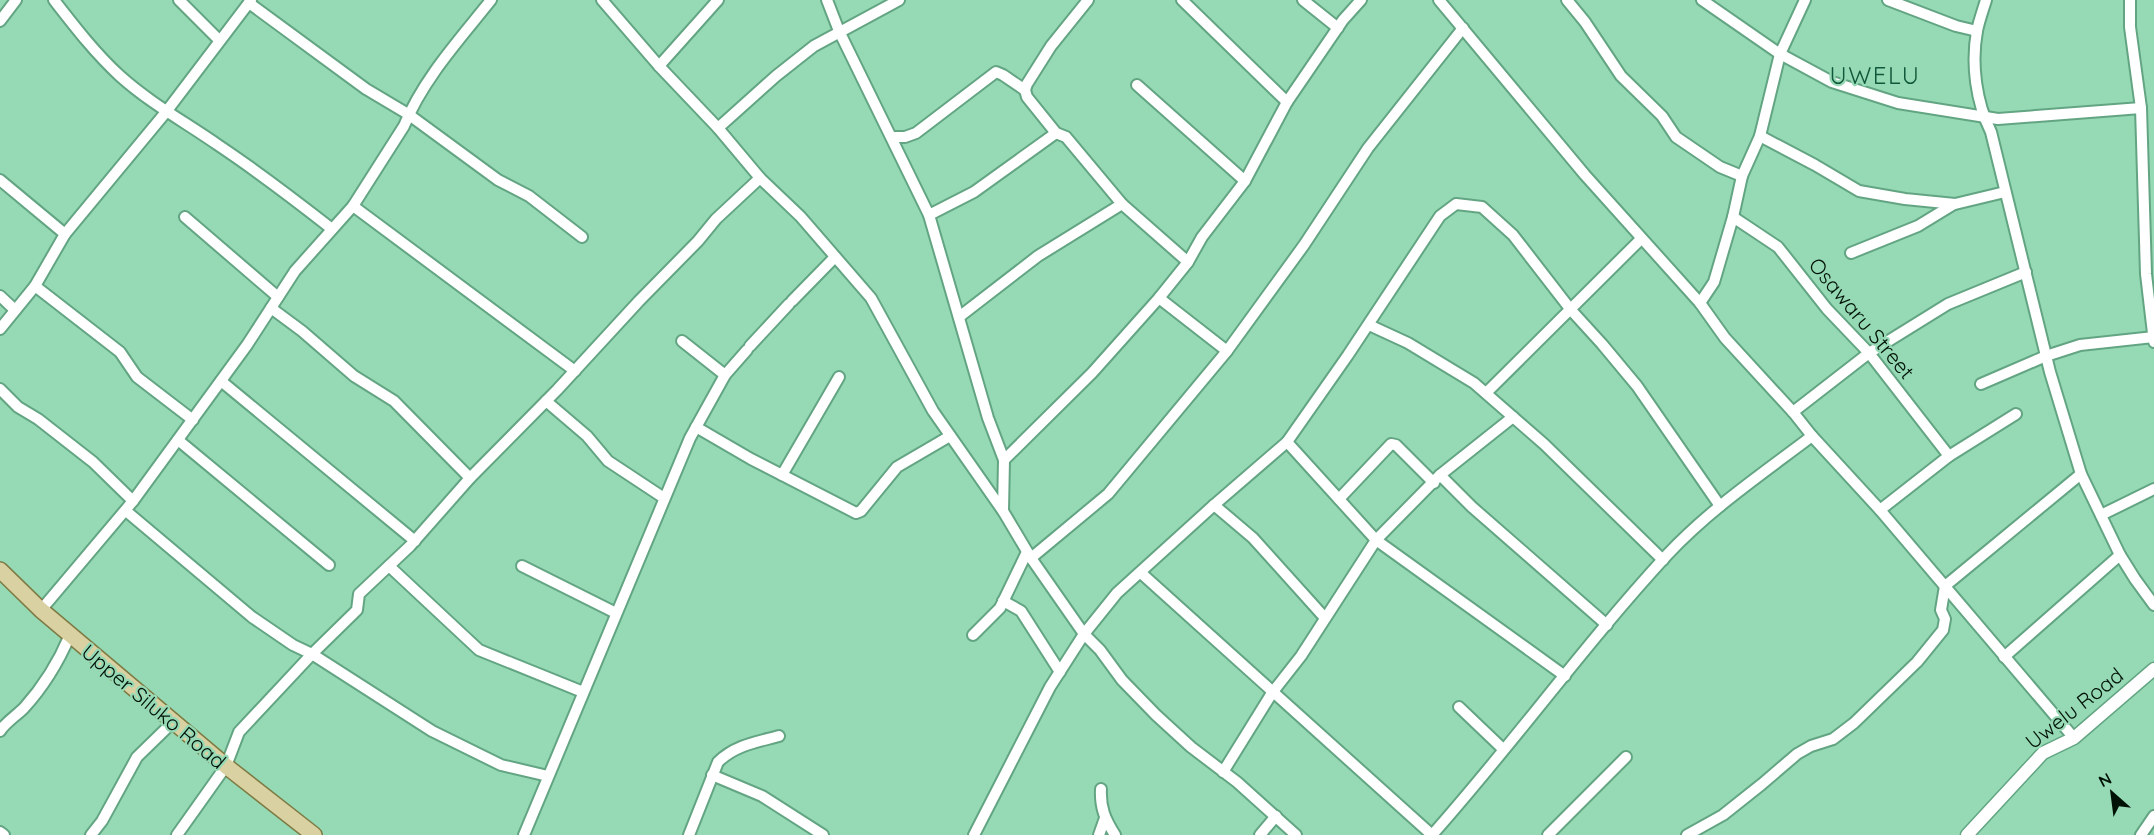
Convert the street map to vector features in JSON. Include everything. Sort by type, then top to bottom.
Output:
[{"type":"main road","name":"Upper Siluko Road","points":[[0,570],[41,610],[173,722],[314,835]]},
{"type":"street","points":[[0,21],[16,0]]},
{"type":"street","points":[[54,0],[98,54],[122,78],[166,112],[259,173],[332,229]]},
{"type":"street","points":[[179,0],[219,40]]},
{"type":"street","points":[[41,610],[126,511],[221,381],[295,271],[353,206],[404,126],[408,114],[453,47],[491,0]]},
{"type":"street","points":[[602,0],[760,178],[800,216],[871,298],[933,411],[1084,634],[1100,650],[1122,680],[1155,716],[1237,782],[1296,835]]},
{"type":"street","points":[[659,66],[717,0]]},
{"type":"street","points":[[826,0],[928,215],[988,418],[1004,460],[1002,511]]},
{"type":"street","points":[[718,128],[814,46],[898,0]]},
{"type":"street","points":[[1025,90],[1052,46],[1088,0]]},
{"type":"street","points":[[1182,0],[1287,102]]},
{"type":"street","points":[[1303,0],[1338,28]]},
{"type":"street","points":[[1004,460],[1092,373],[1188,262],[1202,237],[1245,181],[1287,102],[1338,28],[1361,0]]},
{"type":"street","points":[[1438,0],[1641,239],[1700,303],[1725,338],[1880,510],[2074,738]]},
{"type":"street","points":[[1567,0],[1585,22],[1621,76],[1662,116],[1676,137],[1720,167],[1742,176]]},
{"type":"street","points":[[1702,0],[1780,54],[1832,81],[1898,103],[1984,117],[2012,119],[2141,108]]},
{"type":"street","points":[[1700,303],[1714,282],[1742,176],[1760,136],[1780,54],[1805,0]]},
{"type":"street","points":[[1888,0],[1956,26],[1977,31]]},
{"type":"street","points":[[1986,0],[1977,31],[1975,56],[1977,89],[1984,117],[1991,132],[2046,356],[2081,474],[2120,555],[2134,579],[2154,605]]},
{"type":"street","points":[[2130,0],[2130,27],[2141,108],[2146,274],[2154,342]]},
{"type":"street","points":[[0,329],[35,285],[65,234],[166,112],[250,1],[366,89],[408,114],[498,180],[529,196],[582,237]]},
{"type":"street","points":[[973,635],[1000,608],[1029,555],[1108,494],[1227,351],[1305,244],[1368,148],[1464,28]]},
{"type":"street","points":[[892,137],[905,137],[916,133],[996,72],[1004,75],[1025,90],[1027,97],[1056,133],[1066,137],[1122,204],[1188,262]]},
{"type":"street","points":[[1137,85],[1245,181]]},
{"type":"street","points":[[928,215],[974,192],[1056,133]]},
{"type":"street","points":[[1760,136],[1859,191],[1954,204]]},
{"type":"street","points":[[177,835],[226,766],[239,732],[357,610],[359,594],[415,541],[471,478],[698,241],[716,219],[760,178]]},
{"type":"street","points":[[0,180],[65,234]]},
{"type":"street","points":[[1851,253],[1918,226],[1954,204],[2005,192]]},
{"type":"street","points":[[959,317],[1038,256],[1122,204]]},
{"type":"street","points":[[974,835],[1050,687],[1084,634],[1117,593],[1287,442],[1369,325],[1440,216],[1456,204],[1482,207],[1513,235],[1571,310],[1637,386],[1719,506]]},
{"type":"street","points":[[353,206],[574,371]]},
{"type":"street","points":[[185,217],[278,297]]},
{"type":"street","name":"Osawaru Street","points":[[1733,217],[1778,247],[1827,309],[1869,353],[1949,456]]},
{"type":"street","points":[[1486,393],[1641,239]]},
{"type":"street","points":[[524,835],[690,438],[725,375],[835,257]]},
{"type":"street","points":[[1793,412],[1869,353],[1947,304],[2026,272]]},
{"type":"street","points":[[35,285],[120,352],[137,376],[193,420]]},
{"type":"street","points":[[0,296],[15,310]]},
{"type":"street","points":[[1159,298],[1227,351]]},
{"type":"street","points":[[271,308],[354,375],[393,402],[471,478]]},
{"type":"street","points":[[1369,325],[1408,343],[1474,383],[1513,417],[1663,560]]},
{"type":"street","points":[[1981,384],[2046,356],[2080,345],[2154,337]]},
{"type":"street","points":[[682,341],[725,375]]},
{"type":"street","points":[[782,475],[839,377]]},
{"type":"street","points":[[221,381],[415,541]]},
{"type":"street","points":[[0,389],[18,408],[38,419],[93,462],[133,501]]},
{"type":"street","points":[[546,401],[587,436],[608,461],[664,498]]},
{"type":"street","points":[[1880,510],[1949,456],[2016,414]]},
{"type":"street","points":[[1223,772],[1272,693],[1301,656],[1376,540],[1437,479],[1513,417]]},
{"type":"street","points":[[696,427],[856,513],[861,512],[897,467],[950,436]]},
{"type":"street","points":[[1140,573],[1432,835],[1663,560],[1719,506],[1812,436]]},
{"type":"street","points":[[178,440],[329,565]]},
{"type":"street","points":[[1287,442],[1376,540],[1565,676]]},
{"type":"street","points":[[1339,499],[1390,444],[1396,446],[1472,507],[1607,625]]},
{"type":"street","points":[[1686,835],[1722,815],[1797,754],[1811,746],[1833,739],[1854,723],[1917,662],[1943,630],[1945,619],[1941,610],[1945,586],[2081,474]]},
{"type":"street","points":[[2101,515],[2154,489]]},
{"type":"street","points":[[1214,505],[1253,538],[1325,618]]},
{"type":"street","points":[[126,511],[252,617],[293,645],[312,654],[432,731],[501,765],[548,776]]},
{"type":"street","points":[[2004,657],[2120,555]]},
{"type":"street","points":[[389,566],[479,650],[583,692]]},
{"type":"street","points":[[522,566],[616,613]]},
{"type":"street","points":[[1003,601],[1021,611],[1060,672]]},
{"type":"street","points":[[0,731],[25,707],[60,660],[70,635]]},
{"type":"street","name":"Uwelu Road","points":[[1970,834],[2043,753],[2074,738],[2154,669]]},
{"type":"street","points":[[1459,707],[1503,749]]},
{"type":"street","points":[[91,835],[102,821],[137,758],[173,722]]},
{"type":"street","points":[[688,835],[718,762],[737,747],[779,736]]},
{"type":"street","points":[[1548,835],[1626,758]]},
{"type":"street","points":[[712,775],[762,796],[823,835]]},
{"type":"street","points":[[1101,789],[1100,802],[1105,818],[1115,835]]},
{"type":"street","points":[[1260,835],[1276,816]]},
{"type":"street","points":[[2141,835],[2154,816]]},
{"type":"street","points":[[1099,835],[1105,818]]},
{"type":"street","points":[[0,832],[4,835]]},
{"type":"district","name":"UWELU","points":[[1875,75]]}]
